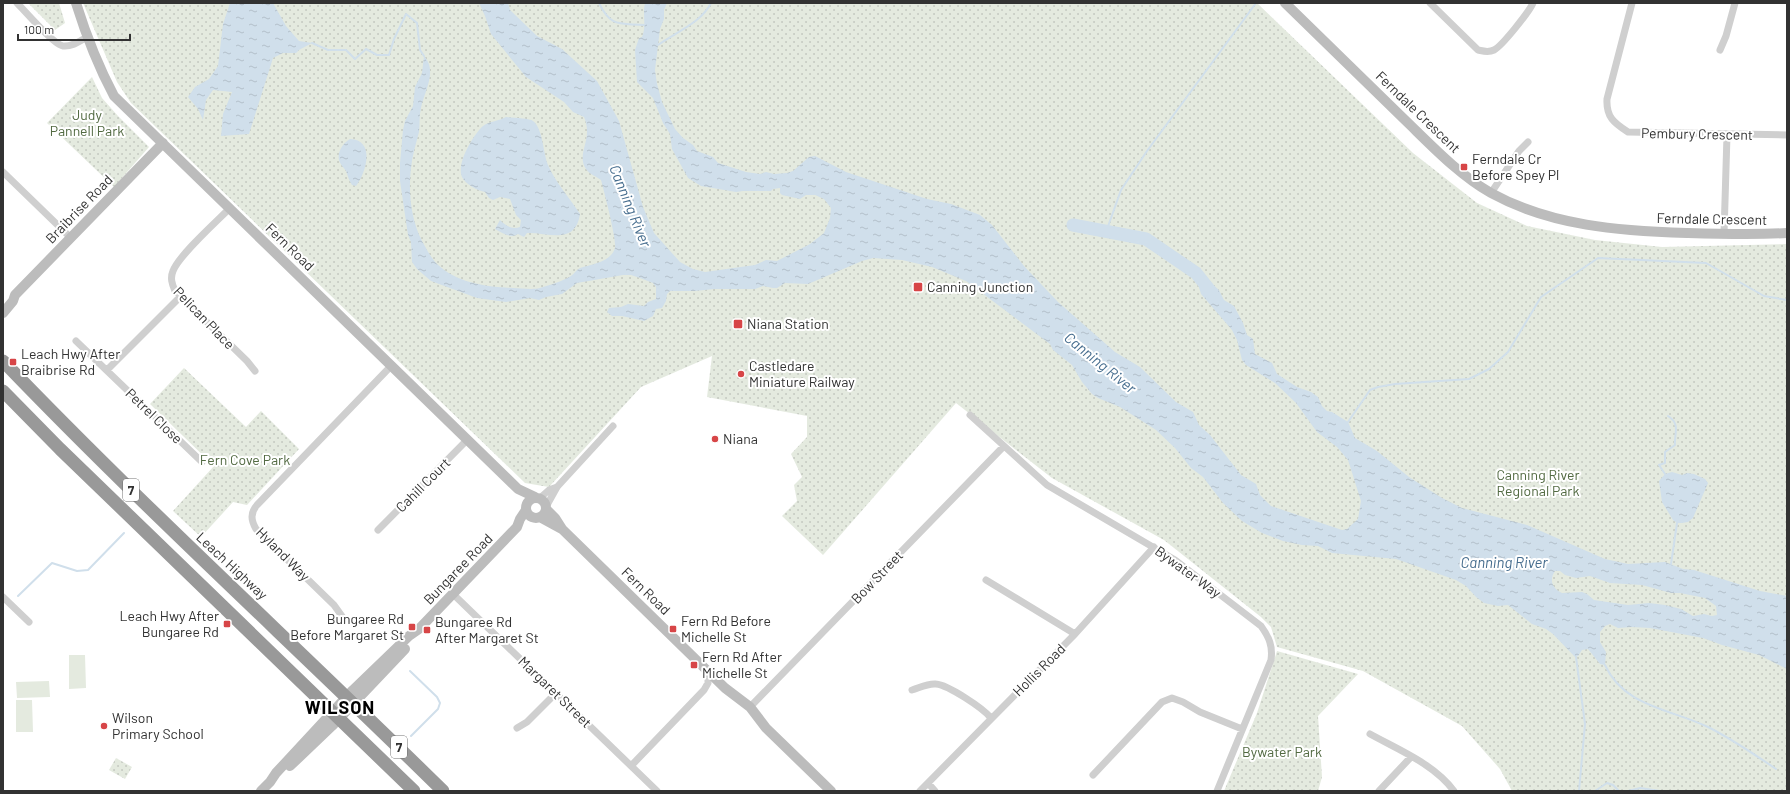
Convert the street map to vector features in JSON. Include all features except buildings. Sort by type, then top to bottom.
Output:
[{"type":"highway","name":"Leach Highway","points":[[3,362],[194,553],[350,700],[443,791]]},
{"type":"highway","name":"7","points":[[3,391],[60,449],[414,791]]},
{"type":"street","points":[[17,3],[53,40],[62,46],[74,44],[87,38]]},
{"type":"street","name":"Fern Road","points":[[76,3],[87,38],[102,75],[114,96],[518,489],[540,507],[550,524],[562,529],[728,690],[750,707],[766,728],[831,791]]},
{"type":"street","name":"Ferndale Crescent","points":[[1285,3],[1439,154],[1463,174],[1491,193],[1532,212],[1586,224],[1642,231],[1724,234],[1787,233]]},
{"type":"street","points":[[1430,3],[1478,50],[1486,52],[1495,50],[1526,15],[1533,3]]},
{"type":"street","name":"Pembury Crescent","points":[[1632,3],[1607,99],[1607,106],[1613,122],[1628,132],[1787,135]]},
{"type":"street","points":[[1720,50],[1726,36],[1735,3]]},
{"type":"street","points":[[1724,234],[1727,135]]},
{"type":"street","points":[[1491,193],[1519,151],[1528,142]]},
{"type":"street","name":"Braibrise Road","points":[[3,313],[13,302],[15,295],[163,143]]},
{"type":"street","points":[[3,172],[71,238]]},
{"type":"street","name":"Pelican Place","points":[[230,208],[178,260],[172,271],[171,282],[175,292],[247,362],[255,372]]},
{"type":"street","name":"Braibrise Road","points":[[3,301],[8,297],[15,295]]},
{"type":"street","points":[[107,370],[180,296]]},
{"type":"street","name":"Petrel Close","points":[[76,341],[202,462]]},
{"type":"street","name":"Hyland Way","points":[[344,619],[334,605],[256,529],[252,522],[252,514],[257,505],[392,365]]},
{"type":"street","name":"Bywater Way","points":[[970,415],[1047,485],[1175,560],[1261,626],[1268,636],[1272,650],[1271,660],[1217,791]]},
{"type":"street","points":[[526,507],[530,500],[540,507],[613,426]]},
{"type":"street","name":"Cahill Court","points":[[378,530],[468,439]]},
{"type":"street","name":"Bow Street","points":[[750,707],[1004,446]]},
{"type":"street","name":"Fern Road","points":[[518,489],[529,515],[540,507]]},
{"type":"street","name":"Bungaree Road","points":[[262,791],[276,773],[350,700],[414,640],[419,630],[517,527],[526,507]]},
{"type":"street","name":"Bungaree Road","points":[[517,527],[523,526],[540,507]]},
{"type":"street","name":"Hollis Road","points":[[920,791],[1075,634],[1154,547]]},
{"type":"street","points":[[986,580],[1075,634]]},
{"type":"street","name":"Margaret Street","points":[[453,594],[658,791]]},
{"type":"street","points":[[3,597],[29,622]]},
{"type":"street","points":[[631,766],[704,690],[708,683],[708,670]]},
{"type":"street","points":[[912,690],[931,684],[942,685],[980,707],[991,718]]},
{"type":"street","points":[[517,728],[527,722],[556,693]]},
{"type":"street","points":[[1093,775],[1162,702],[1172,698],[1183,702],[1200,712],[1242,729]]},
{"type":"street","points":[[1370,734],[1432,768],[1454,791]]},
{"type":"street","points":[[1379,791],[1411,757]]},
{"type":"street","points":[[928,783],[935,791]]},
{"type":"green space","points":[[28,3],[59,3],[65,23],[55,30]]},
{"type":"green space","name":"Canning River Regional Park","points":[[83,3],[1257,3],[1413,153],[1477,203],[1527,226],[1595,240],[1662,247],[1787,244],[1787,791],[1512,791],[1500,769],[1462,726],[1363,671],[1277,647],[1271,627],[1261,617],[1164,540],[1052,478],[956,403],[823,555],[782,516],[797,501],[794,485],[802,477],[791,454],[807,437],[807,416],[707,397],[712,356],[641,387],[549,487],[525,483],[131,103],[117,82]]},
{"type":"green space","name":"Judy Pannell Park","points":[[92,77],[102,98],[149,147],[114,187],[47,123]]},
{"type":"green space","name":"Fern Cove Park","points":[[184,368],[246,427],[261,411],[299,449],[247,505],[233,502],[201,537],[173,511],[214,466],[150,404]]},
{"type":"green space","name":"Bywater Park","points":[[1277,651],[1358,674],[1318,716],[1322,777],[1318,791],[1224,791],[1257,713]]},
{"type":"green space","points":[[69,655],[85,655],[86,688],[69,689]]},
{"type":"green space","points":[[49,681],[50,697],[17,698],[16,682]]},
{"type":"green space","points":[[16,700],[32,700],[33,732],[16,732]]},
{"type":"green space","points":[[116,758],[132,767],[125,779],[109,770]]},
{"type":"water","points":[[230,3],[273,3],[286,26],[299,41],[312,43],[296,53],[283,53],[273,58],[249,134],[221,136],[223,114],[232,92],[213,90],[206,100],[203,120],[198,109],[188,97],[195,87],[209,79],[218,66],[223,24]]},
{"type":"water","name":"Canning River","points":[[479,3],[508,3],[510,10],[537,36],[562,49],[597,81],[619,121],[643,207],[654,233],[680,262],[693,269],[705,272],[755,265],[766,260],[777,261],[810,244],[824,233],[830,218],[831,208],[824,199],[815,195],[806,195],[800,199],[782,195],[780,193],[780,188],[773,189],[771,191],[736,192],[701,186],[688,178],[672,149],[670,134],[663,123],[653,98],[637,82],[635,50],[639,38],[642,37],[643,33],[645,3],[667,3],[664,10],[664,19],[660,29],[655,70],[657,84],[662,102],[675,129],[683,138],[693,145],[697,151],[713,157],[718,163],[746,172],[760,174],[766,172],[774,174],[787,173],[793,171],[809,157],[815,156],[846,172],[927,199],[951,204],[980,215],[992,225],[1024,266],[1058,302],[1115,352],[1140,367],[1176,402],[1193,412],[1199,425],[1210,435],[1241,475],[1256,484],[1260,495],[1271,506],[1342,530],[1347,529],[1358,519],[1361,501],[1348,460],[1337,447],[1317,432],[1296,403],[1275,383],[1246,365],[1242,360],[1237,340],[1232,330],[1201,294],[1198,284],[1201,279],[1207,280],[1219,290],[1224,300],[1234,306],[1243,323],[1247,335],[1253,339],[1255,354],[1272,363],[1277,374],[1297,387],[1311,392],[1318,397],[1322,406],[1327,411],[1332,412],[1348,422],[1355,438],[1377,451],[1409,477],[1442,498],[1462,508],[1527,525],[1605,559],[1628,564],[1665,562],[1683,569],[1694,570],[1760,591],[1787,596],[1787,669],[1759,655],[1703,638],[1650,628],[1618,628],[1610,624],[1605,626],[1600,632],[1600,642],[1606,652],[1605,665],[1600,664],[1588,649],[1582,650],[1578,656],[1575,657],[1553,634],[1546,629],[1532,624],[1508,605],[1498,606],[1484,603],[1466,586],[1456,580],[1396,559],[1332,553],[1318,546],[1302,545],[1283,541],[1262,533],[1242,521],[1223,503],[1203,477],[1191,468],[1175,448],[1156,430],[1120,407],[1092,394],[1082,382],[1072,365],[1053,350],[1050,344],[966,281],[932,267],[902,260],[873,258],[862,261],[808,284],[785,283],[777,288],[763,286],[755,289],[670,291],[667,294],[666,301],[662,308],[656,309],[653,316],[644,321],[622,316],[612,316],[607,312],[609,308],[621,307],[628,304],[644,306],[648,302],[656,299],[656,287],[653,283],[631,275],[577,283],[562,294],[539,300],[530,298],[506,302],[477,298],[431,281],[417,269],[412,262],[411,242],[408,235],[400,181],[403,130],[405,121],[413,106],[415,87],[422,73],[424,56],[430,68],[430,75],[421,108],[419,132],[413,154],[410,177],[410,196],[418,233],[437,264],[454,276],[472,283],[537,289],[564,280],[580,268],[595,264],[605,259],[613,253],[615,248],[612,226],[601,180],[589,173],[583,160],[587,137],[584,117],[573,112],[564,102],[526,77],[491,34]],"holes":[[[1555,571],[1560,571],[1565,575],[1576,578],[1590,576],[1610,583],[1642,585],[1671,593],[1680,593],[1705,598],[1716,606],[1717,615],[1712,616],[1704,614],[1693,616],[1681,609],[1665,605],[1649,603],[1628,605],[1594,600],[1582,592],[1562,593],[1552,584],[1553,574]]]},
{"type":"water","points":[[506,117],[531,120],[539,129],[548,165],[558,183],[580,214],[577,224],[573,230],[567,234],[552,235],[527,233],[524,237],[518,234],[512,236],[506,235],[495,229],[500,220],[506,225],[517,228],[520,227],[521,220],[516,215],[510,199],[500,197],[493,200],[489,198],[485,192],[475,189],[469,185],[462,177],[461,165],[463,158],[470,143],[479,130],[486,124]]},
{"type":"water","points":[[350,139],[358,141],[363,145],[366,151],[363,173],[356,186],[352,185],[349,180],[339,157],[341,148]]},
{"type":"water","points":[[1672,472],[1682,475],[1687,473],[1694,474],[1705,479],[1708,483],[1693,518],[1688,522],[1677,523],[1673,520],[1662,502],[1659,481],[1665,474]]},
{"type":"waterway","points":[[599,3],[608,17],[617,23],[644,25]]},
{"type":"waterway","points":[[658,45],[695,22],[707,10],[711,3]]},
{"type":"waterway","points":[[1106,232],[1121,190],[1147,151],[1256,3]]},
{"type":"waterway","points":[[312,43],[328,50],[346,50],[355,59],[366,49],[377,55],[389,55],[394,39],[406,14],[417,23],[420,50],[424,56]]},
{"type":"waterway","points":[[1073,225],[1146,239],[1196,273],[1212,293]]},
{"type":"waterway","points":[[1348,422],[1370,390],[1395,384],[1469,379],[1489,369],[1508,352],[1541,297],[1598,258],[1706,263],[1764,296],[1787,300]]},
{"type":"waterway","points":[[1665,474],[1659,465],[1665,463],[1665,452],[1675,445],[1676,429],[1674,422],[1668,416]]},
{"type":"waterway","points":[[1671,564],[1677,523]]},
{"type":"waterway","points":[[18,596],[52,563],[77,571],[88,570],[124,533]]},
{"type":"waterway","points":[[1576,657],[1585,724],[1579,791]]},
{"type":"waterway","points":[[1605,665],[1613,679],[1624,690],[1636,698],[1664,711],[1708,727],[1751,752],[1776,769]]},
{"type":"waterway","points":[[410,671],[437,697],[440,703],[438,709],[411,736]]},
{"type":"waterway","points":[[1595,791],[1607,783],[1613,785],[1619,791]]},
{"type":"waterway","points":[[1628,791],[1640,788],[1660,791]]},
{"type":"place","name":"Ferndale Cr Before Spey Pl","points":[[1464,167]]},
{"type":"place","name":"Canning Junction","points":[[918,287]]},
{"type":"place","name":"Niana Station","points":[[738,324]]},
{"type":"place","name":"Leach Hwy After Braibrise Rd","points":[[13,362]]},
{"type":"place","name":"Castledare Miniature Railway","points":[[741,374]]},
{"type":"place","name":"Niana","points":[[715,439]]},
{"type":"place","name":"Leach Hwy After Bungaree Rd","points":[[227,624]]},
{"type":"place","name":"Bungaree Rd Before Margaret St","points":[[412,627]]},
{"type":"place","name":"Fern Rd Before Michelle St","points":[[673,629]]},
{"type":"place","name":"Bungaree Rd After Margaret St","points":[[427,630]]},
{"type":"place","name":"Fern Rd After Michelle St","points":[[694,665]]},
{"type":"place","name":"Wilson Primary School","points":[[104,726]]},
{"type":"district","name":"WILSON","points":[[340,708]]}]
